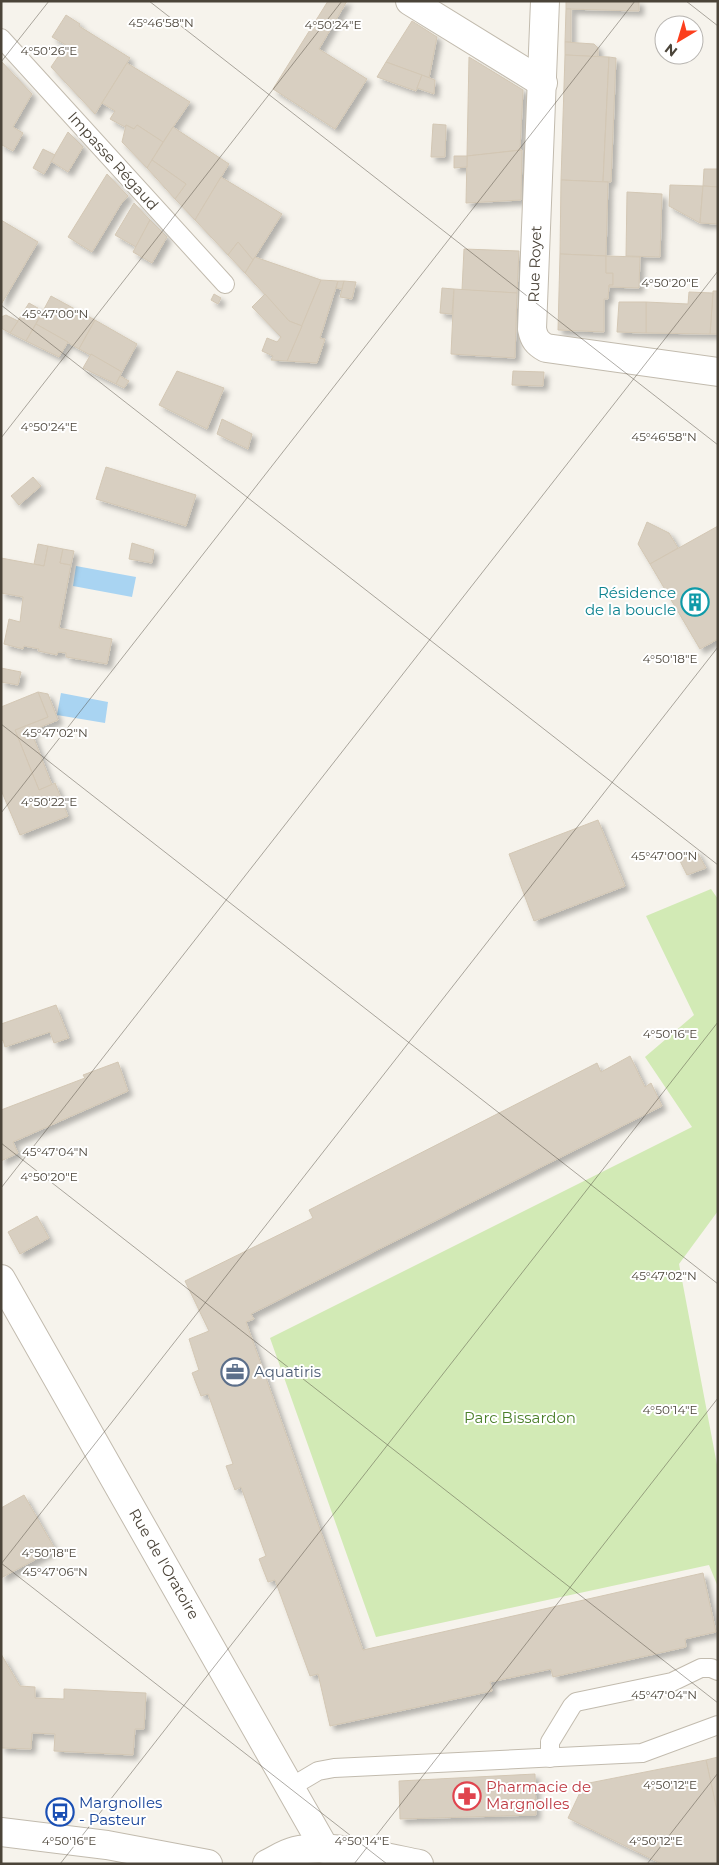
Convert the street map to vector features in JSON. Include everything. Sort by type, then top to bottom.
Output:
[{"type":"street","points":[[410,1],[543,83]]},
{"type":"street","name":"Rue Royet","points":[[545,1],[532,330],[534,337],[539,344],[546,348],[718,372]]},
{"type":"street","name":"Rue de l'Oratoire","points":[[1,1279],[325,1849]]},
{"type":"street","points":[[1,1832],[148,1858],[208,1864]]},
{"type":"street","points":[[267,1864],[294,1851],[325,1849],[418,1864]]},
{"type":"lane","name":"Impasse Régaud","points":[[1,38],[225,284]]},
{"type":"lane","points":[[550,1758],[550,1742],[576,1702],[672,1682],[701,1668],[711,1668],[718,1672]]},
{"type":"lane","points":[[291,1787],[318,1771],[334,1768],[642,1753],[718,1725]]},
{"type":"green space","name":"Parc Bissardon","points":[[711,889],[718,899],[718,1211],[679,1264],[718,1470],[718,1587],[709,1565],[376,1637],[270,1338],[692,1127],[645,1057],[694,1015],[646,916]]},
{"type":"water","points":[[76,566],[136,577],[132,597],[73,586]]},
{"type":"water","points":[[61,693],[108,702],[105,723],[57,715]]},
{"type":"building","points":[[328,1],[347,1],[319,49],[367,79],[335,129],[273,89]]},
{"type":"building","points":[[566,1],[639,1],[639,11],[566,9]]},
{"type":"building","points":[[566,9],[571,9],[571,42],[565,42]]},
{"type":"building","points":[[66,15],[80,24],[79,26],[130,58],[95,114],[51,67],[66,45],[52,37]]},
{"type":"building","points":[[412,21],[437,37],[429,78],[386,62]]},
{"type":"building","points":[[565,42],[594,44],[598,48],[598,57],[565,55]]},
{"type":"building","points":[[565,55],[609,57],[603,182],[561,180]]},
{"type":"building","points":[[469,57],[523,90],[520,150],[467,156]]},
{"type":"building","points":[[609,57],[616,58],[611,182],[603,182]]},
{"type":"building","points":[[1,61],[32,94],[13,127],[23,133],[13,151],[2,145],[1,147]]},
{"type":"building","points":[[386,62],[422,75],[416,91],[377,77]]},
{"type":"building","points":[[127,63],[190,102],[163,142],[137,125],[134,129],[126,125],[125,127],[110,119],[115,111],[102,103]]},
{"type":"building","points":[[422,75],[435,80],[434,94],[417,88]]},
{"type":"building","points":[[433,124],[446,125],[445,157],[431,157]]},
{"type":"building","points":[[126,125],[134,129],[137,125],[163,142],[147,168],[122,142]]},
{"type":"building","points":[[173,127],[229,164],[195,220],[175,199],[186,184],[152,160]]},
{"type":"building","points":[[68,132],[83,147],[68,172],[51,161]]},
{"type":"building","points":[[43,149],[55,155],[44,174],[33,168]]},
{"type":"building","points":[[522,150],[521,200],[466,203],[467,156]]},
{"type":"building","points":[[454,156],[467,156],[467,167],[454,168]]},
{"type":"building","points":[[152,160],[186,184],[175,199],[147,168]]},
{"type":"building","points":[[704,169],[718,169],[718,187],[703,186]]},
{"type":"building","points":[[107,174],[128,196],[121,204],[92,252],[68,237]]},
{"type":"building","points":[[221,177],[282,214],[253,260],[238,242],[228,255],[195,220]]},
{"type":"building","points":[[561,180],[608,182],[606,256],[560,254]]},
{"type":"building","points":[[670,185],[703,186],[700,223],[669,206]]},
{"type":"building","points":[[703,186],[718,187],[718,224],[700,223]]},
{"type":"building","points":[[627,192],[662,194],[660,257],[626,256]]},
{"type":"building","points":[[134,203],[150,220],[136,247],[115,235]]},
{"type":"building","points":[[1,220],[38,242],[2,303],[1,303]]},
{"type":"building","points":[[150,220],[167,237],[152,263],[133,252]]},
{"type":"building","points":[[238,242],[253,260],[245,273],[228,255]]},
{"type":"building","points":[[464,249],[519,251],[517,293],[462,290]]},
{"type":"building","points":[[560,254],[606,256],[606,273],[613,273],[613,285],[609,285],[608,299],[604,299],[604,332],[558,330]]},
{"type":"building","points":[[606,256],[640,257],[639,288],[609,287],[609,285],[613,285],[613,273],[606,273]]},
{"type":"building","points":[[255,257],[321,280],[302,326],[289,321],[245,273]]},
{"type":"building","points":[[321,280],[338,281],[320,338],[325,339],[317,363],[287,361]]},
{"type":"building","points":[[338,281],[344,281],[342,289],[336,288]]},
{"type":"building","points":[[344,281],[356,282],[352,299],[340,297]]},
{"type":"building","points":[[442,288],[454,289],[452,314],[440,313]]},
{"type":"building","points":[[454,289],[517,293],[515,358],[451,354]]},
{"type":"building","points":[[713,291],[718,291],[718,334],[710,334]]},
{"type":"building","points":[[689,292],[713,293],[710,334],[646,333],[646,302],[688,304]]},
{"type":"building","points":[[214,294],[221,298],[218,304],[211,300]]},
{"type":"building","points":[[265,294],[289,321],[302,326],[287,361],[271,360],[273,356],[262,351],[267,338],[277,342],[281,337],[252,307]]},
{"type":"building","points":[[51,296],[95,320],[79,349],[36,324]]},
{"type":"building","points":[[619,302],[646,302],[646,333],[617,332]]},
{"type":"building","points":[[29,303],[43,311],[26,341],[10,333]]},
{"type":"building","points":[[6,315],[18,321],[10,333],[1,328],[1,317]]},
{"type":"building","points":[[95,320],[137,344],[122,372],[79,349]]},
{"type":"building","points":[[36,324],[68,342],[59,357],[26,341]]},
{"type":"building","points":[[91,354],[122,372],[116,384],[83,368]]},
{"type":"building","points":[[177,371],[224,388],[207,429],[159,405]]},
{"type":"building","points":[[513,371],[544,372],[543,386],[512,385]]},
{"type":"building","points":[[120,376],[129,381],[124,388],[116,384]]},
{"type":"building","points":[[222,419],[252,434],[248,449],[217,434]]},
{"type":"building","points":[[106,467],[196,495],[186,526],[96,499]]},
{"type":"building","points":[[33,477],[41,486],[19,505],[11,496]]},
{"type":"building","points":[[647,522],[669,533],[678,548],[650,564],[638,544]]},
{"type":"building","name":"Résidence de la boucle","points":[[718,526],[718,639],[700,649],[650,564]]},
{"type":"building","points":[[132,543],[154,550],[152,563],[129,559]]},
{"type":"building","points":[[38,544],[48,546],[44,566],[34,564]]},
{"type":"building","points":[[48,546],[63,549],[60,563],[71,565],[59,628],[112,639],[107,664],[66,657],[66,653],[58,652],[57,655],[38,651],[39,649],[24,646],[23,649],[4,644],[9,619],[20,622],[23,597],[1,593],[1,558],[44,566]]},
{"type":"building","points":[[63,549],[74,551],[71,565],[60,563]]},
{"type":"building","points":[[1,668],[21,672],[18,685],[1,682]]},
{"type":"building","points":[[38,692],[48,694],[58,720],[31,731],[52,785],[39,790],[15,730],[48,717]]},
{"type":"building","points":[[38,692],[48,717],[15,730],[39,790],[55,783],[68,816],[20,835],[1,790],[1,707]]},
{"type":"building","points":[[598,820],[625,886],[534,921],[509,854]]},
{"type":"building","points":[[696,850],[706,868],[687,875],[679,859]]},
{"type":"building","points":[[56,1005],[69,1038],[54,1043],[50,1032],[5,1047],[3,1040],[1,1041],[1,1024]]},
{"type":"building","points":[[630,1056],[645,1087],[651,1083],[662,1106],[251,1314],[254,1319],[246,1322],[363,1650],[703,1573],[716,1632],[685,1639],[686,1647],[553,1677],[551,1669],[490,1682],[492,1691],[330,1726],[318,1674],[310,1676],[275,1580],[268,1582],[259,1559],[266,1556],[241,1487],[235,1490],[226,1466],[233,1464],[208,1394],[201,1396],[192,1373],[199,1370],[189,1339],[209,1331],[185,1281],[313,1218],[309,1210],[597,1063],[601,1072]]},
{"type":"building","points":[[118,1062],[128,1091],[13,1142],[18,1153],[1,1161],[1,1110],[85,1078],[83,1075]]},
{"type":"building","points":[[37,1216],[49,1238],[20,1254],[8,1232]]},
{"type":"building","points":[[24,1495],[55,1549],[1,1578],[1,1508]]},
{"type":"building","points":[[1,1654],[20,1686],[35,1687],[35,1698],[64,1699],[64,1689],[146,1693],[144,1729],[135,1729],[133,1755],[54,1751],[55,1734],[32,1733],[31,1749],[1,1748]]},
{"type":"building","points":[[718,1757],[718,1815],[706,1760]]},
{"type":"building","points":[[706,1760],[718,1815],[718,1864],[662,1864],[568,1818],[584,1784]]},
{"type":"building","name":"Pharmacie de Margnolles","points":[[535,1774],[536,1815],[400,1819],[399,1781]]},
{"type":"building","points":[[49,1806],[67,1808],[66,1817],[48,1815]]},
{"type":"place","name":"Résidence de la boucle","points":[[695,602]]},
{"type":"place","name":"Aquatiris","points":[[235,1372]]},
{"type":"place","name":"Pharmacie de Margnolles","points":[[467,1796]]},
{"type":"place","name":"Margnolles - Pasteur","points":[[60,1812]]}]
